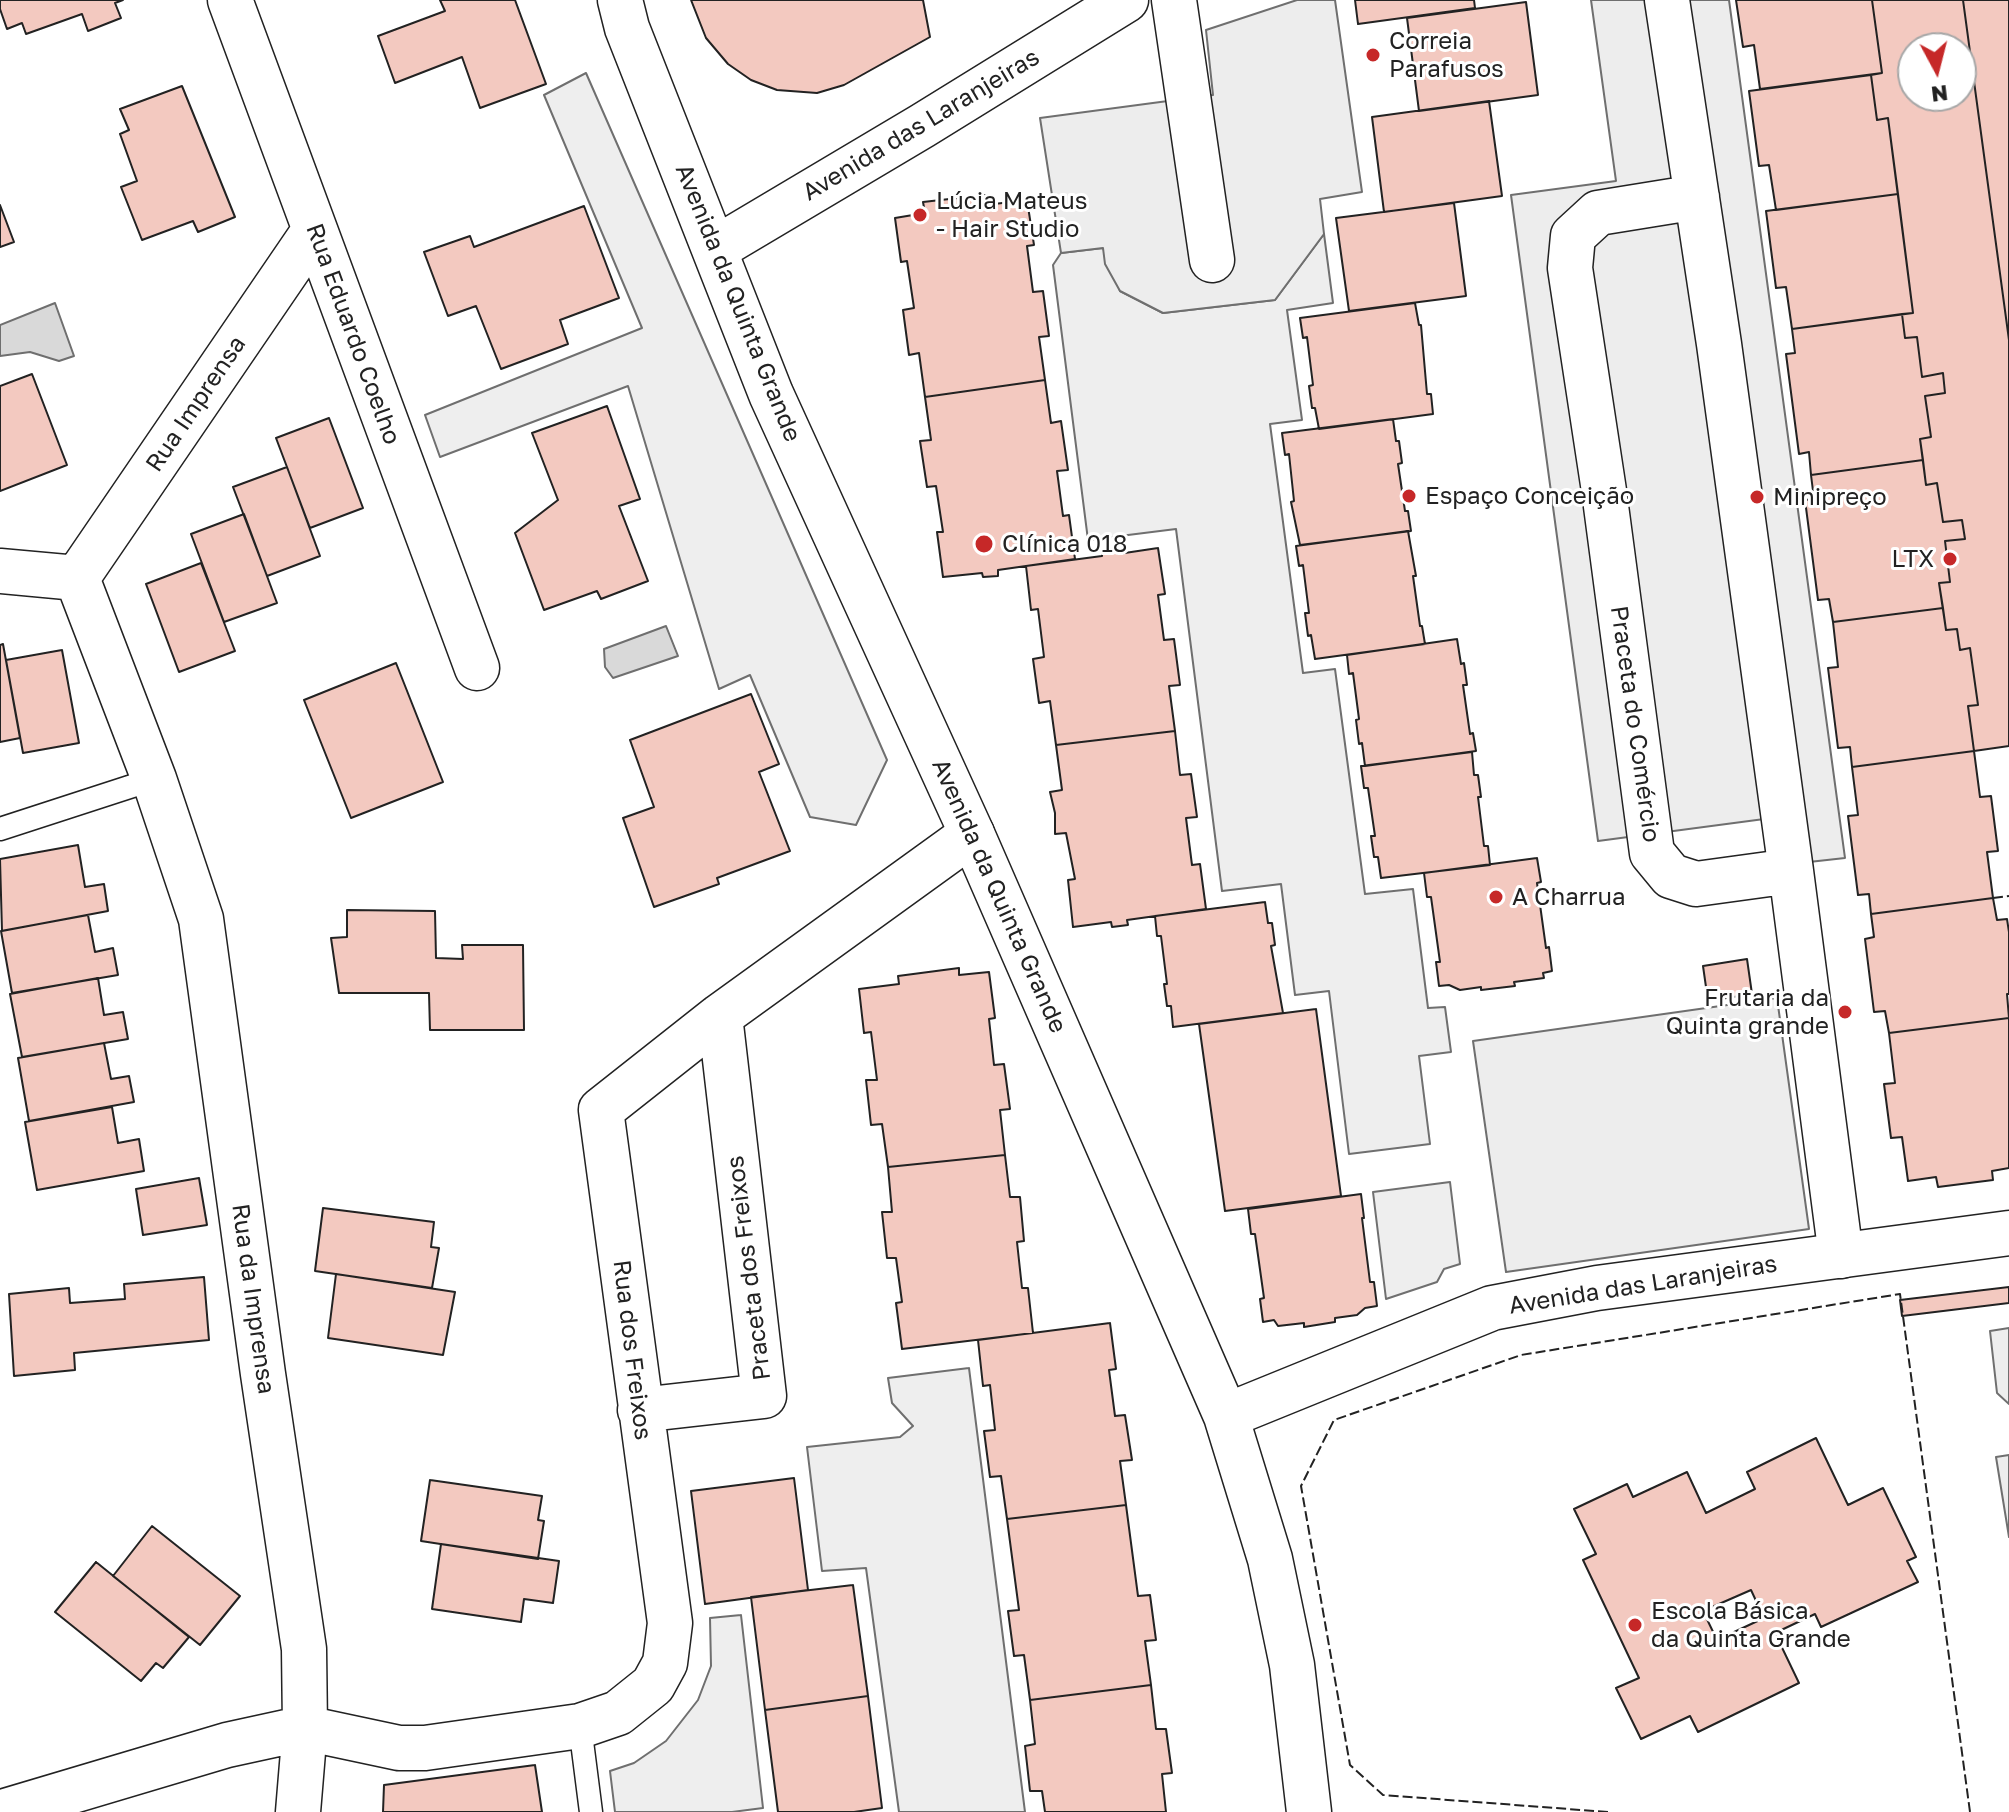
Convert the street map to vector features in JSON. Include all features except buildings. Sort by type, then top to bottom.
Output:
[{"type":"street","name":"Rua Eduardo Coelho","points":[[230,0],[477,668]]},
{"type":"street","name":"Avenida da Quinta Grande","points":[[620,0],[627,28],[771,394],[972,834],[1226,1416],[1273,1574],[1292,1665],[1309,1812]]},
{"type":"street","name":"Avenida das Laranjeiras","points":[[715,249],[1126,0]]},
{"type":"street","points":[[1174,0],[1212,260]]},
{"type":"street","points":[[1667,0],[1719,344],[1841,1256]]},
{"type":"street","name":"Praceta do Comércio","points":[[1697,197],[1598,213],[1573,236],[1570,268],[1604,491],[1652,853],[1671,876],[1696,884],[1791,871]]},
{"type":"street","name":"Rua Imprensa","points":[[77,578],[314,231]]},
{"type":"street","points":[[0,571],[77,578]]},
{"type":"street","name":"Rua da Imprensa","points":[[77,578],[154,779],[201,919],[304,1649],[305,1728],[298,1812]]},
{"type":"street","name":"Rua dos Freixos","points":[[305,1728],[399,1748],[425,1748],[580,1726],[618,1713],[653,1685],[665,1663],[669,1616],[601,1110],[720,1016],[972,834]]},
{"type":"street","name":"Praceta dos Freixos","points":[[640,1410],[764,1396],[720,1016]]},
{"type":"street","name":"Avenida das Laranjeiras","points":[[1226,1416],[1492,1308],[1597,1288],[2009,1233]]},
{"type":"street","points":[[2,1812],[227,1745],[305,1728]]},
{"type":"lane","points":[[0,829],[154,779]]},
{"type":"lane","points":[[580,1726],[591,1812]]},
{"type":"shaded area","points":[[1297,0],[1335,0],[1362,192],[1320,199],[1324,234],[1275,300],[1163,313],[1120,291],[1105,264],[1103,248],[1061,253],[1040,118],[1213,95],[1206,30]]},
{"type":"shaded area","points":[[1591,0],[1729,0],[1845,858],[1809,862],[1802,814],[1598,841],[1511,195],[1616,181]]},
{"type":"shaded area","points":[[586,73],[887,760],[856,825],[810,817],[750,675],[719,689],[628,386],[440,457],[425,415],[642,328],[544,95]]},
{"type":"shaded area","points":[[1324,234],[1333,303],[1287,310],[1302,420],[1270,424],[1303,673],[1335,669],[1365,894],[1413,889],[1428,1008],[1445,1007],[1451,1052],[1419,1056],[1430,1144],[1349,1154],[1329,991],[1295,995],[1281,884],[1222,891],[1176,529],[1088,540],[1053,265],[1061,253],[1103,248],[1120,291],[1163,313],[1275,300]]},
{"type":"shaded area","points":[[55,303],[74,356],[59,361],[30,352],[0,356],[0,325]]},
{"type":"shaded area","points":[[666,626],[678,656],[613,678],[605,667],[604,649]]},
{"type":"shaded area","points":[[1777,998],[1809,1229],[1506,1272],[1473,1041]]},
{"type":"shaded area","points":[[1450,1182],[1460,1264],[1444,1269],[1437,1282],[1386,1299],[1373,1192]]},
{"type":"shaded area","points":[[2009,1328],[2009,1404],[1997,1393],[1990,1331]]},
{"type":"shaded area","points":[[969,1368],[1025,1812],[899,1812],[866,1568],[822,1571],[807,1447],[900,1437],[913,1426],[892,1403],[888,1378]]},
{"type":"shaded area","points":[[2009,1455],[2009,1537],[1996,1457]]},
{"type":"shaded area","points":[[741,1615],[763,1808],[732,1812],[615,1812],[610,1771],[634,1763],[666,1741],[698,1700],[711,1666],[710,1618]]},
{"type":"fence","points":[[1993,898],[2009,896]]},
{"type":"fence","points":[[1608,1812],[1383,1795],[1350,1765],[1301,1486],[1334,1420],[1521,1355],[1900,1294],[1970,1812]]},
{"type":"place","name":"Correia Parafusos","points":[[1373,55]]},
{"type":"place","name":"Lúcia Mateus - Hair Studio","points":[[920,215]]},
{"type":"place","name":"Espaço Conceição","points":[[1409,496]]},
{"type":"place","name":"Minipreço","points":[[1757,497]]},
{"type":"place","name":"Clínica 018","points":[[984,544]]},
{"type":"place","name":"LTX","points":[[1950,559]]},
{"type":"place","name":"A Charrua","points":[[1496,897]]},
{"type":"place","name":"Frutaria da Quinta grande","points":[[1845,1012]]},
{"type":"place","name":"Escola Básica da Quinta Grande","points":[[1635,1625]]}]
